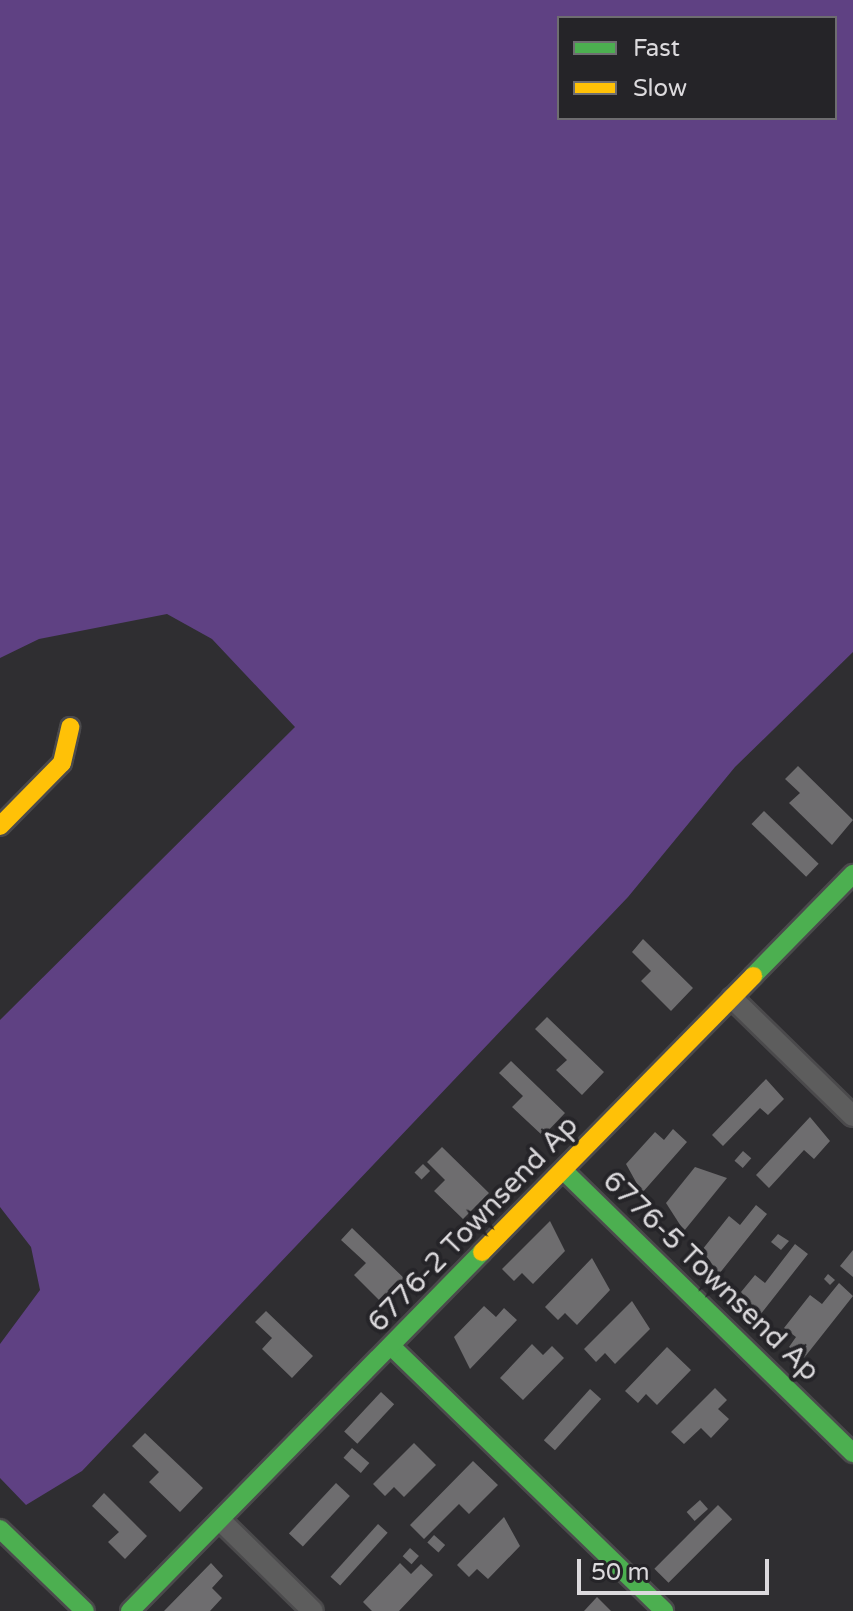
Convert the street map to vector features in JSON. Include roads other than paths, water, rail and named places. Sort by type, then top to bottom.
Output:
[{"type":"street","points":[[0,826],[62,763],[70,727]]},
{"type":"street","name":"6776-2 Townsend Ap","points":[[130,1611],[222,1522],[853,874]]},
{"type":"street","points":[[732,998],[853,1116]]},
{"type":"street","name":"6776-5 Townsend Ap","points":[[564,1171],[853,1453]]},
{"type":"street","points":[[392,1347],[664,1611]]},
{"type":"street","points":[[222,1522],[313,1611]]},
{"type":"street","points":[[0,1529],[85,1611]]}]
